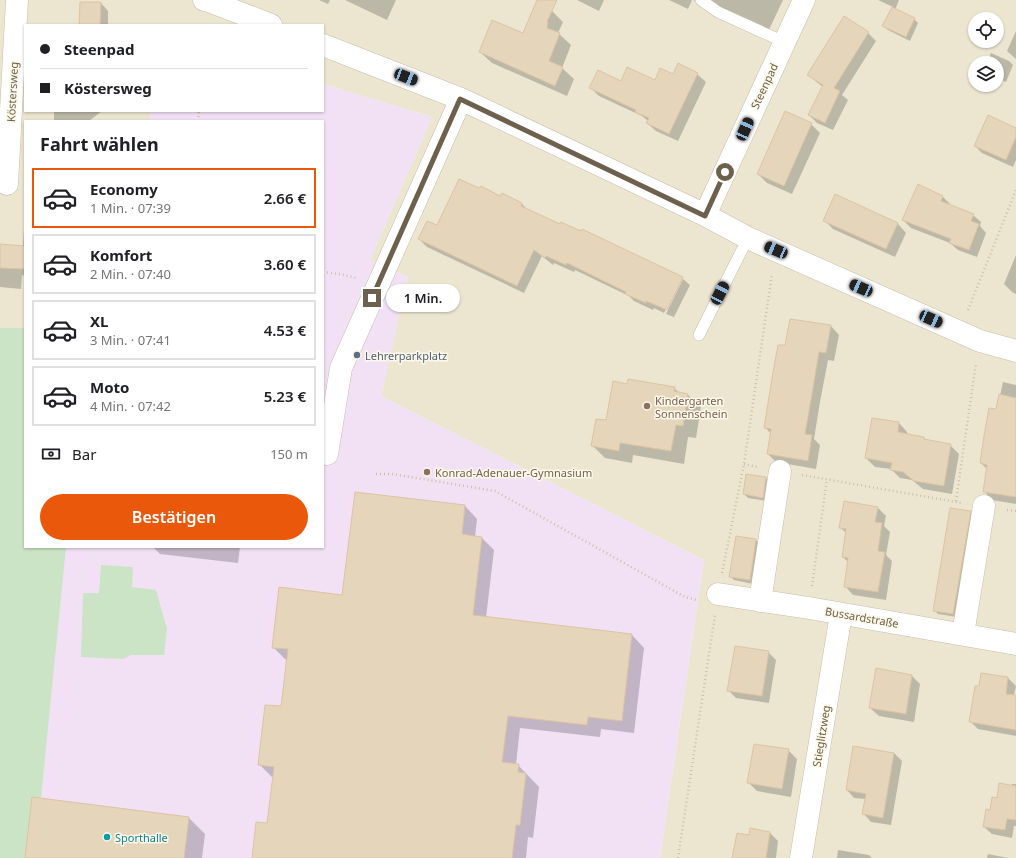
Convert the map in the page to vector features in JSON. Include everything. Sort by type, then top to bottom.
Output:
[{"type":"street","name":"Köstersweg","points":[[7,184],[17,0]]},
{"type":"street","points":[[204,0],[268,24]]},
{"type":"street","name":"Steenpad","points":[[705,216],[804,0]]},
{"type":"street","points":[[324,45],[460,99],[748,238],[980,341],[1016,351]]},
{"type":"street","points":[[327,454],[341,368],[460,99]]},
{"type":"street","points":[[760,601],[780,471]]},
{"type":"street","points":[[963,634],[984,506]]},
{"type":"street","name":"Bussardstraße","points":[[717,600],[760,601],[809,608],[1016,644]]},
{"type":"street","name":"Stieglitzweg","points":[[801,858],[841,614]]},
{"type":"lane","points":[[701,0],[718,12],[784,42]]},
{"type":"lane","points":[[699,335],[748,238]]},
{"type":"path","points":[[960,331],[1016,190]]},
{"type":"path","points":[[678,858],[717,600],[744,464],[776,250]]},
{"type":"path","points":[[324,272],[340,274],[378,284]]},
{"type":"path","points":[[956,502],[980,341]]},
{"type":"path","points":[[744,464],[956,502],[1016,511]]},
{"type":"path","points":[[376,474],[392,474],[495,491],[685,597],[717,600]]},
{"type":"path","points":[[809,608],[827,479]]},
{"type":"shaded area","points":[[0,0],[1016,0],[1016,858],[660,858],[704,560],[381,396],[408,277],[370,260],[432,117],[324,84],[324,24],[24,24],[24,112],[151,112],[150,120],[24,120],[24,328],[0,328]]},
{"type":"shaded area","name":"Konrad-Adenauer-Gymnasium","points":[[324,84],[432,117],[370,260],[408,277],[381,396],[704,560],[660,858],[0,858],[0,328],[24,328],[24,548],[324,548],[324,120],[150,120],[151,112],[324,112]]},
{"type":"green space","points":[[0,328],[24,328],[24,548],[66,548],[41,798],[32,798],[25,858],[0,858]]},
{"type":"green space","points":[[101,565],[133,567],[132,587],[156,590],[167,629],[164,655],[131,655],[123,659],[81,657],[83,593],[99,593]]},
{"type":"building","points":[[537,0],[557,0],[547,22],[547,28],[560,33],[549,61],[563,67],[555,86],[479,52],[492,20],[523,33]]},
{"type":"building","points":[[80,2],[101,2],[100,24],[79,24]]},
{"type":"building","points":[[892,7],[915,18],[906,37],[882,26]]},
{"type":"building","points":[[844,16],[869,32],[834,88],[840,91],[825,123],[808,115],[823,85],[807,75]]},
{"type":"building","points":[[678,63],[698,73],[669,134],[646,123],[649,118],[635,112],[636,110],[589,88],[598,70],[621,81],[627,67],[655,80],[660,68],[673,74]]},
{"type":"building","points":[[785,111],[812,123],[784,186],[757,174]]},
{"type":"building","points":[[988,115],[1016,128],[1016,137],[1006,160],[974,146]]},
{"type":"building","points":[[459,179],[479,188],[481,186],[500,196],[502,193],[522,203],[521,206],[560,224],[561,222],[581,231],[582,229],[683,277],[667,310],[625,294],[626,292],[567,263],[566,265],[546,256],[545,258],[534,250],[517,286],[418,239],[427,221],[437,225]]},
{"type":"building","points":[[918,184],[943,196],[941,201],[974,214],[971,221],[979,224],[969,250],[949,243],[951,239],[902,220]]},
{"type":"building","points":[[835,194],[898,223],[886,249],[823,221]]},
{"type":"building","points":[[0,244],[24,246],[24,269],[0,268]]},
{"type":"building","points":[[790,319],[831,325],[826,353],[819,352],[805,434],[812,435],[808,461],[767,454],[771,429],[764,428],[773,372],[778,345],[785,345]]},
{"type":"building","name":"Kindergarten Sonnenschein","points":[[628,379],[675,387],[674,391],[688,394],[683,426],[676,425],[671,451],[620,443],[619,451],[591,446],[596,419],[606,420],[613,381],[627,384]]},
{"type":"building","points":[[999,394],[1016,398],[1016,497],[983,492],[987,465],[980,463],[984,436],[989,408],[996,409]]},
{"type":"building","points":[[872,418],[899,422],[898,432],[951,444],[944,486],[914,481],[903,472],[890,470],[892,463],[865,458]]},
{"type":"building","points":[[746,474],[766,477],[763,498],[743,494]]},
{"type":"building","name":"Konrad-Adenauer-Gymnasium","points":[[355,492],[465,505],[462,534],[482,537],[473,615],[632,634],[622,721],[588,717],[587,725],[508,716],[502,762],[519,764],[518,772],[526,773],[520,825],[516,825],[512,858],[252,858],[256,822],[267,823],[274,767],[258,765],[265,705],[281,706],[288,649],[272,648],[279,587],[342,595]]},
{"type":"building","points":[[844,501],[878,507],[875,522],[882,523],[878,551],[885,552],[878,592],[844,587],[848,558],[842,557],[846,529],[839,528]]},
{"type":"building","points":[[950,508],[971,511],[953,614],[933,611]]},
{"type":"building","points":[[736,536],[756,539],[750,580],[729,577]]},
{"type":"building","points":[[735,646],[769,651],[762,696],[727,691]]},
{"type":"building","points":[[876,668],[912,675],[906,714],[869,708]]},
{"type":"building","points":[[981,673],[1008,677],[1006,694],[1016,695],[1016,730],[969,722],[975,686],[979,686]]},
{"type":"building","points":[[754,744],[789,749],[782,789],[747,783]]},
{"type":"building","points":[[853,746],[894,753],[883,818],[862,814],[866,794],[846,790]]},
{"type":"building","points":[[999,783],[1016,786],[1016,820],[1007,819],[1005,830],[983,827],[986,809],[990,810],[992,797],[997,798]]},
{"type":"building","name":"Sporthalle","points":[[32,797],[189,817],[184,858],[25,858]]},
{"type":"building","points":[[750,828],[770,832],[766,858],[732,858],[737,833],[749,835]]},
{"type":"place","name":"Lehrerparkplatz","points":[[357,355]]},
{"type":"place","name":"Kindergarten Sonnenschein","points":[[647,406]]},
{"type":"place","name":"Konrad-Adenauer-Gymnasium","points":[[427,472]]},
{"type":"place","name":"Sporthalle","points":[[107,837]]},
{"type":"route","points":[[372,298],[460,99],[705,216],[725,172]]}]
